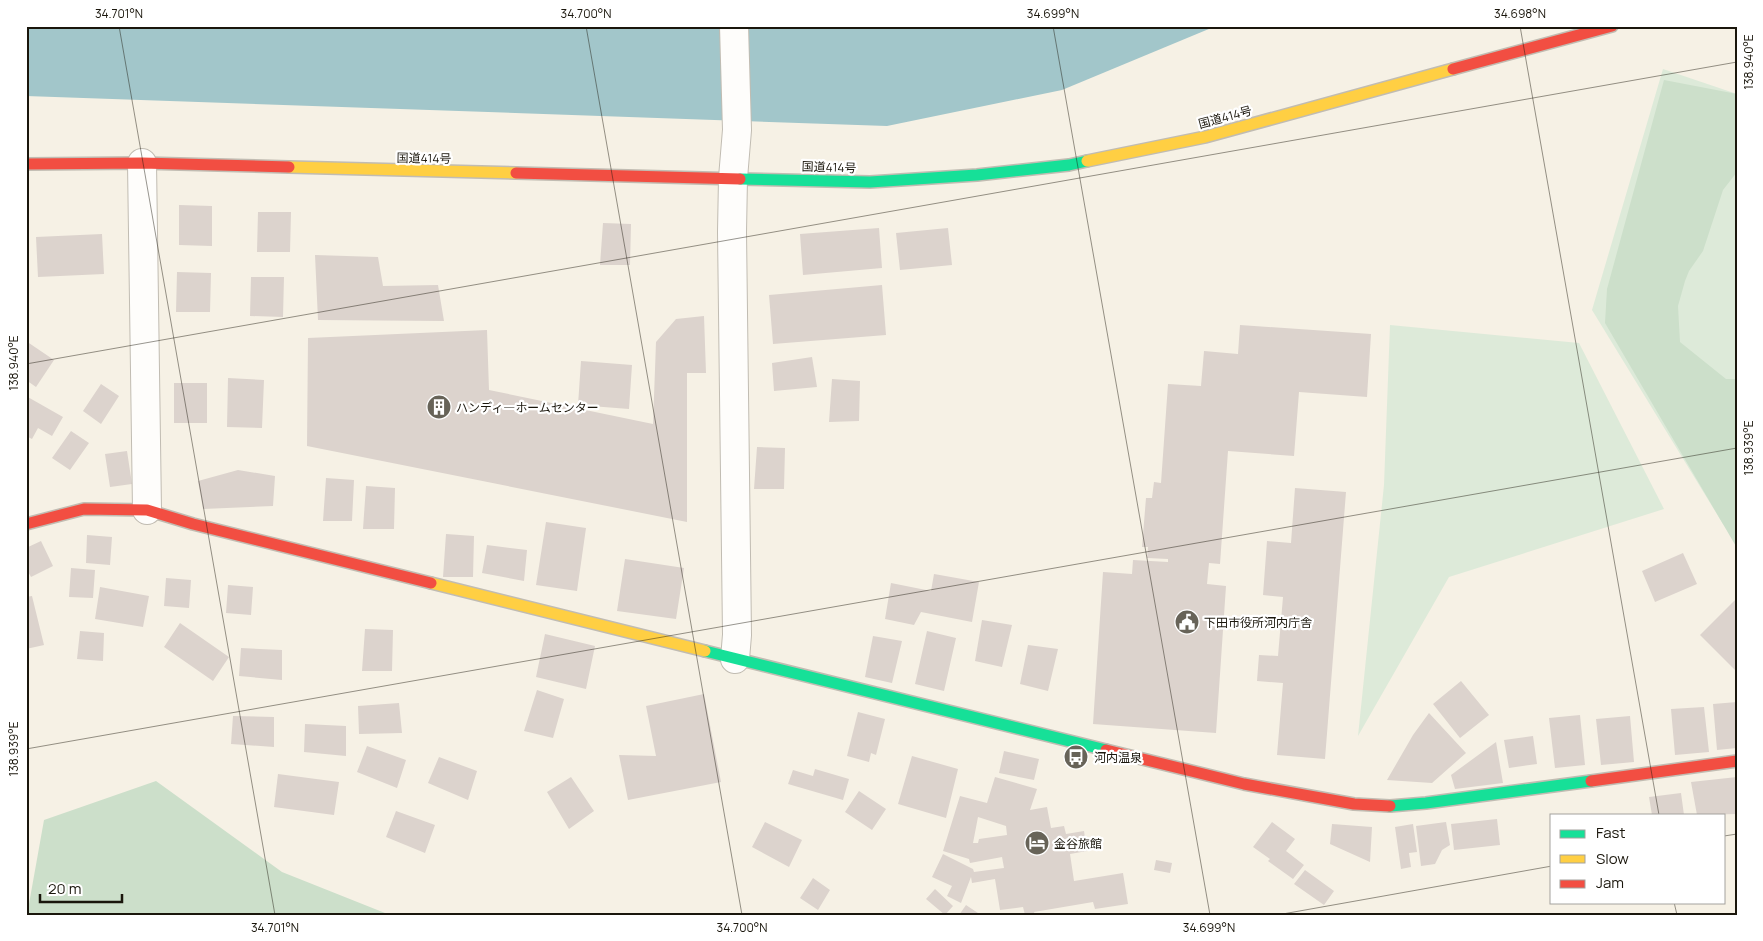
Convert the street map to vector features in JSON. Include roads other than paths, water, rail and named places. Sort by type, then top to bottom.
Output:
[{"type":"main road","name":"国道414号","points":[[26,164],[142,163],[391,171],[870,182],[977,175],[1069,165],[1204,137],[1612,26]]},
{"type":"main road","points":[[26,524],[84,509],[147,510],[193,524],[1244,784],[1354,804],[1386,806],[1426,803],[1737,761]]},
{"type":"street","points":[[734,26],[737,130],[733,178],[732,232],[737,635],[735,659]]},
{"type":"street","points":[[142,163],[147,510]]},
{"type":"water","points":[[26,26],[1216,26],[1062,90],[887,126],[26,96]]},
{"type":"place","name":"ハンディ―ホームセンター","points":[[439,407]]},
{"type":"place","name":"下田市役所河内庁舎","points":[[1187,622]]},
{"type":"place","name":"河内温泉","points":[[1076,757]]},
{"type":"place","name":"金谷旅館","points":[[1037,843]]}]
